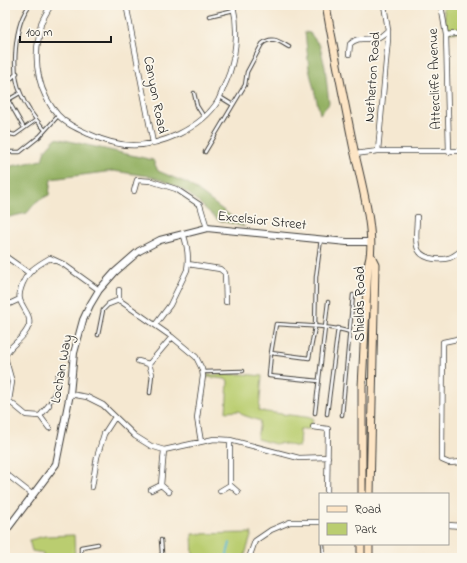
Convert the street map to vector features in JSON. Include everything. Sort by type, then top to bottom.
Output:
[{"type":"main road","points":[[326,5],[333,49],[365,197],[371,242],[371,256]]},
{"type":"main road","name":"Shields Road","points":[[362,493],[362,387],[368,265],[371,256]]},
{"type":"main road","name":"Shields Road","points":[[370,493],[375,264],[371,256]]},
{"type":"main road","points":[[361,545],[361,558]]},
{"type":"main road","points":[[369,545],[369,558]]},
{"type":"street","points":[[51,5],[42,22],[37,45],[37,67],[45,95],[58,116]]},
{"type":"street","name":"Canyon Road","points":[[125,5],[128,9],[153,143]]},
{"type":"street","name":"Netherton Road","points":[[378,151],[388,30],[384,5]]},
{"type":"street","name":"Attercliffe Avenue","points":[[441,5],[446,35],[449,152]]},
{"type":"street","name":"Canyon Road","points":[[58,116],[73,127],[96,137],[112,143],[132,146],[153,143],[188,130],[204,118],[217,102],[230,73],[237,37],[234,8]]},
{"type":"street","points":[[350,54],[350,44],[353,41],[358,38],[379,37],[388,30]]},
{"type":"street","points":[[446,35],[462,33]]},
{"type":"street","points":[[355,154],[378,151],[462,151]]},
{"type":"street","name":"Excelsior Street","points":[[134,191],[137,180],[151,181],[176,188],[200,205],[208,228],[321,239],[371,242]]},
{"type":"street","points":[[417,217],[417,246],[419,252],[426,257],[436,260],[449,258],[462,250]]},
{"type":"street","name":"Lochan Way","points":[[5,532],[56,464],[70,394],[74,353],[84,320],[90,305],[99,290],[115,272],[139,251],[160,240],[208,228]]},
{"type":"street","points":[[155,325],[170,305],[187,270],[188,264],[184,233]]},
{"type":"street","points":[[5,256],[29,272]]},
{"type":"street","points":[[49,428],[40,416],[26,415],[7,402],[12,382],[5,356],[7,351],[26,333],[29,324],[29,315],[20,299],[20,292],[24,279],[29,272],[50,258],[63,264],[99,290]]},
{"type":"street","points":[[188,264],[220,269],[225,273],[226,302]]},
{"type":"street","points":[[119,290],[119,300]]},
{"type":"street","points":[[5,306],[20,299]]},
{"type":"street","points":[[119,300],[172,337],[196,357],[202,372],[203,381],[197,418],[201,442]]},
{"type":"street","points":[[109,304],[119,300]]},
{"type":"street","points":[[149,364],[172,337]]},
{"type":"street","points":[[462,338],[443,342],[442,457],[442,460],[449,463],[462,462]]},
{"type":"street","points":[[138,360],[149,364]]},
{"type":"street","points":[[149,364],[152,374]]},
{"type":"street","points":[[70,394],[87,397],[103,406],[135,436],[151,446],[164,450],[214,439],[230,440],[299,458],[328,457]]},
{"type":"street","points":[[40,416],[49,405]]},
{"type":"street","points":[[92,487],[97,457],[104,434],[115,417]]},
{"type":"street","points":[[313,427],[328,429],[328,493]]},
{"type":"street","points":[[230,440],[230,485],[238,492]]},
{"type":"street","points":[[164,450],[162,485],[169,492]]},
{"type":"street","points":[[5,473],[33,495]]},
{"type":"street","points":[[151,490],[162,485]]},
{"type":"street","points":[[220,491],[230,485]]},
{"type":"street","points":[[249,558],[255,541],[271,530],[290,522],[319,522]]},
{"type":"street","points":[[449,525],[462,526]]},
{"type":"lane","points":[[30,5],[24,11],[17,35],[15,59],[20,93],[36,120],[45,130]]},
{"type":"lane","points":[[209,16],[234,8]]},
{"type":"lane","points":[[205,152],[246,85],[247,72],[262,44],[265,41],[272,39],[289,47]]},
{"type":"lane","points":[[17,74],[9,80],[5,89],[8,100],[24,128]]},
{"type":"lane","points":[[5,102],[20,93]]},
{"type":"lane","points":[[194,93],[197,106],[204,118]]},
{"type":"lane","points":[[220,97],[233,105]]},
{"type":"lane","points":[[5,152],[20,152],[45,130],[58,116]]},
{"type":"lane","points":[[5,126],[10,134],[15,135],[36,120]]},
{"type":"lane","points":[[271,353],[309,358],[315,327],[316,277],[321,239]]},
{"type":"lane","points":[[342,415],[353,295]]},
{"type":"lane","points":[[315,413],[328,302]]},
{"type":"lane","points":[[98,335],[103,310],[109,304]]},
{"type":"lane","points":[[319,382],[269,376],[276,324],[338,328],[350,332]]},
{"type":"lane","points":[[327,414],[338,328]]},
{"type":"lane","points":[[202,372],[243,371]]},
{"type":"lane","points":[[150,393],[152,374]]},
{"type":"lane","points":[[49,405],[56,390],[57,376]]},
{"type":"lane","points":[[159,558],[162,553],[161,540]]},
{"type":"lane","points":[[81,558],[81,547],[98,544]]},
{"type":"lane","points":[[323,545],[324,558]]},
{"type":"green space","points":[[443,5],[462,5],[462,32],[447,33]]},
{"type":"green space","points":[[305,32],[310,33],[320,46],[325,67],[329,104],[320,114],[309,69]]},
{"type":"green space","points":[[56,138],[153,160],[158,171],[189,184],[245,227],[218,220],[188,193],[165,181],[149,176],[113,171],[51,179],[49,195],[37,201],[27,213],[5,218],[5,170],[7,167],[42,160],[45,150]]},
{"type":"green space","points":[[242,374],[262,376],[259,411],[313,418],[311,429],[300,429],[299,447],[279,443],[275,444],[257,439],[260,421],[243,415],[239,411],[226,412],[228,381],[225,379],[207,377],[207,375]]},
{"type":"green space","points":[[252,533],[244,558],[193,558],[192,534]]},
{"type":"green space","points":[[74,535],[75,558],[43,558],[43,553],[32,551],[29,540],[45,536]]},
{"type":"waterway","points":[[226,558],[230,543]]}]
